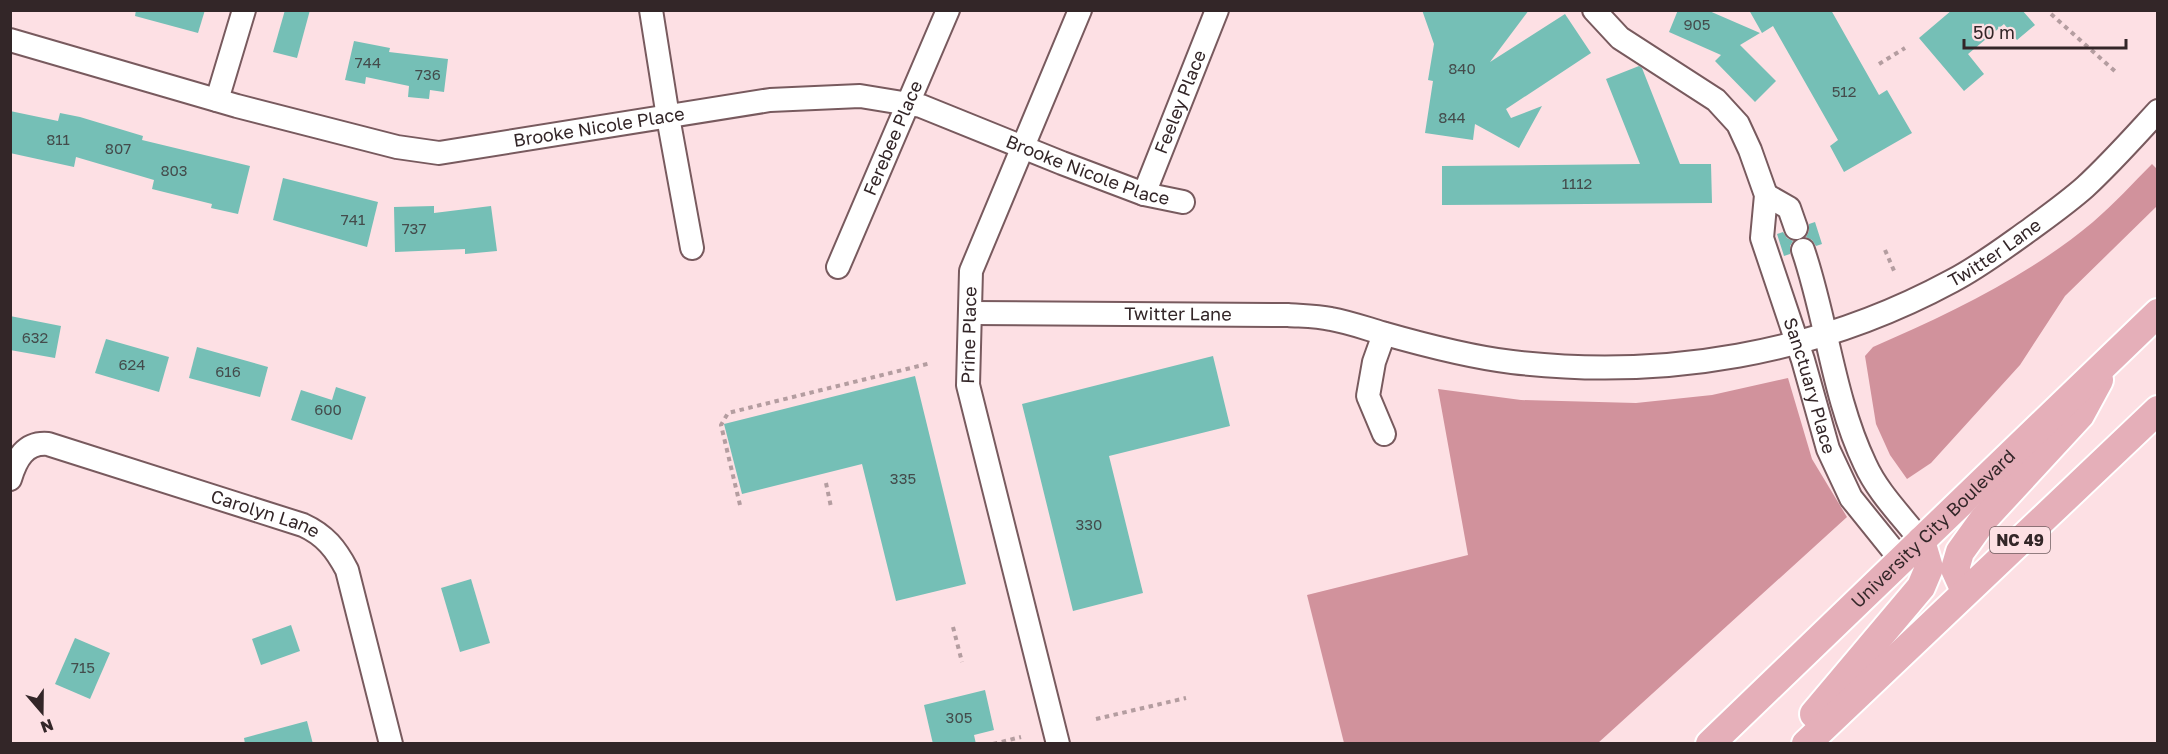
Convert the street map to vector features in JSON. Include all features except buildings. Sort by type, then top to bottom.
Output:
[{"type":"main road","name":"University City Boulevard","points":[[1710,744],[2157,313]]},
{"type":"main road","points":[[1965,591],[1955,569],[1960,552],[1983,520],[2080,416],[2109,359]]},
{"type":"main road","name":"NC 49","points":[[1806,744],[1965,591],[2155,417]]},
{"type":"main road","points":[[1794,744],[1815,713],[1921,588],[1929,568],[1911,551]]},
{"type":"street","points":[[217,100],[244,10]]},
{"type":"street","points":[[651,10],[692,248]]},
{"type":"street","name":"Ferebee Place","points":[[838,267],[948,10]]},
{"type":"street","name":"Prine Place","points":[[1058,744],[968,385],[971,271],[1080,10]]},
{"type":"street","name":"Feeley Place","points":[[1144,194],[1217,10]]},
{"type":"street","name":"Sanctuary Place","points":[[1594,10],[1620,38],[1716,100],[1737,124],[1750,150],[1766,195],[1762,238],[1797,343],[1828,448],[1851,498],[1911,551]]},
{"type":"street","name":"Brooke Nicole Place","points":[[10,40],[217,100],[398,147],[439,153],[770,100],[860,96],[921,106],[1144,194],[1183,202]]},
{"type":"street","name":"Twitter Lane","points":[[970,313],[1288,315],[1330,319],[1458,352],[1510,362],[1620,369],[1672,366],[1726,359],[1797,343],[1864,322],[1953,281],[2010,244],[2083,189],[2112,162],[2157,111]]},
{"type":"street","points":[[1766,195],[1789,208],[1796,228]]},
{"type":"street","name":"Sanctuary Place","points":[[1773,271],[1805,255],[1852,434],[1865,465],[1911,551]]},
{"type":"street","points":[[1384,334],[1374,362],[1368,396],[1384,434]]},
{"type":"street","name":"Carolyn Lane","points":[[10,479],[15,464],[23,452],[41,444],[48,444],[303,525],[318,532],[338,553],[347,570],[392,744]]},
{"type":"path","points":[[2051,14],[2117,73]]},
{"type":"path","points":[[1879,64],[1905,48]]},
{"type":"path","points":[[1885,250],[1895,273]]},
{"type":"path","points":[[740,505],[721,425],[728,413],[931,363]]},
{"type":"path","points":[[826,483],[831,507]]},
{"type":"path","points":[[953,627],[962,662]]},
{"type":"path","points":[[1096,719],[1186,698]]},
{"type":"path","points":[[993,744],[1021,737]]},
{"type":"shaded area","points":[[2152,164],[2157,169],[2157,206],[2065,296],[2020,365],[1931,463],[1907,479],[1890,455],[1876,424],[1865,356],[1873,347],[1959,307],[2042,260],[2093,222]]},
{"type":"shaded area","points":[[1788,378],[1812,459],[1847,517],[1598,743],[1344,743],[1307,595],[1468,555],[1438,389],[1521,400],[1636,403],[1712,395]]}]
